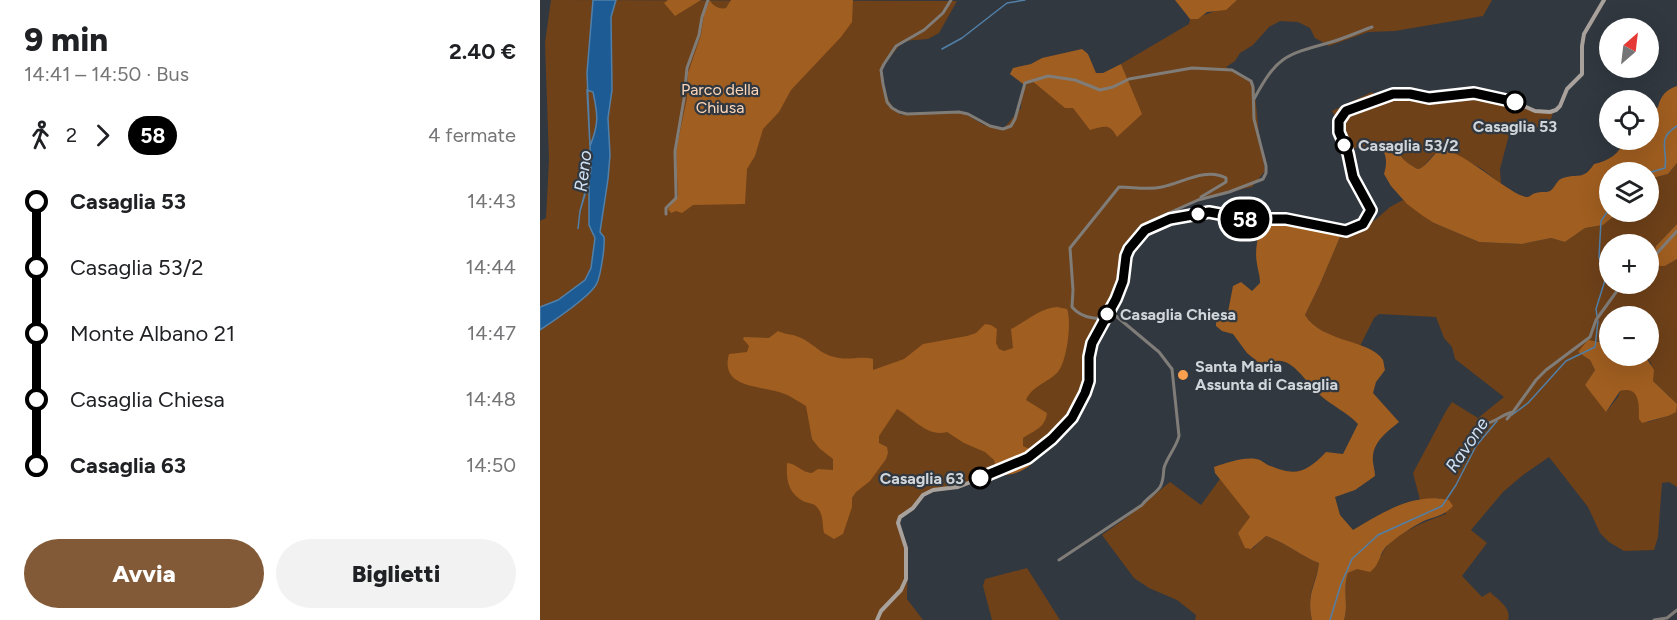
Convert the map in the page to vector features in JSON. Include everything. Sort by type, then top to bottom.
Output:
[{"type":"street","points":[[666,214],[666,208],[676,198],[675,151],[687,68],[708,0]]},
{"type":"street","points":[[951,0],[943,13],[924,30],[896,46],[882,68],[887,102],[898,112],[912,114],[959,112],[968,114],[990,126],[1003,129],[1011,126],[1015,119],[1025,83],[1047,76],[1063,78],[1100,90],[1113,87],[1129,79],[1192,68],[1232,70],[1251,81],[1254,118],[1266,166],[1264,177],[1253,184],[1198,200]]},
{"type":"street","points":[[877,620],[881,611],[901,590],[906,579],[906,548],[898,523],[922,495],[933,490],[958,487],[1028,458],[1052,439],[1072,418],[1089,381],[1089,357],[1092,343],[1123,281],[1126,256],[1129,249],[1149,228],[1170,219],[1209,212],[1247,219],[1286,219],[1346,231],[1357,228],[1367,220],[1371,210],[1353,177],[1348,153],[1339,132],[1339,121],[1343,114],[1353,108],[1393,94],[1410,94],[1429,98],[1474,93],[1506,98],[1535,111],[1556,110],[1567,89],[1582,74],[1584,34],[1604,0]]},
{"type":"street","points":[[1253,101],[1275,66],[1284,58],[1295,52],[1331,43],[1372,27]]},
{"type":"street","points":[[1114,315],[1084,318],[1072,308],[1070,250],[1114,192],[1119,187],[1160,188],[1200,175],[1221,175],[1226,178],[1226,182],[1198,200],[1151,221],[1149,228]]},
{"type":"street","points":[[1659,251],[1677,231]]},
{"type":"street","points":[[1507,419],[1546,370],[1590,338],[1597,318],[1615,294]]},
{"type":"street","points":[[1114,302],[1114,315]]},
{"type":"street","points":[[1059,560],[1142,505],[1150,495],[1158,490],[1164,479],[1165,466],[1179,436],[1172,369],[1159,352],[1108,310]]},
{"type":"street","points":[[1486,423],[1503,414],[1513,412]]},
{"type":"street","points":[[1654,620],[1667,618],[1677,610]]},
{"type":"green space","name":"Parco della Chiusa","points":[[551,0],[957,1],[939,33],[928,39],[903,41],[882,67],[888,100],[901,115],[960,111],[984,125],[1004,128],[1021,108],[1022,88],[1030,82],[1127,81],[1121,64],[1189,24],[1190,19],[1237,0],[1492,0],[1483,16],[1395,31],[1368,32],[1329,46],[1315,38],[1310,28],[1298,22],[1280,21],[1269,27],[1253,45],[1240,53],[1235,61],[1226,67],[1254,84],[1265,171],[1252,187],[1215,195],[1171,211],[1148,227],[1124,257],[1126,273],[1091,352],[1090,386],[1076,409],[1054,432],[1024,457],[979,480],[926,493],[919,503],[898,518],[908,555],[907,599],[923,620],[540,620],[540,221],[546,218],[549,160],[545,43]]},
{"type":"green space","points":[[668,0],[701,0],[675,16],[664,3]]},
{"type":"green space","name":"Parco della Chiusa","points":[[710,0],[716,7],[726,8],[731,0],[853,0],[852,22],[841,37],[791,90],[779,112],[763,129],[755,156],[747,169],[745,204],[693,205],[682,213],[676,211],[671,213],[668,209],[678,196],[676,151],[687,98],[688,73]]},
{"type":"green space","points":[[1175,0],[1237,0],[1226,10],[1207,12],[1198,19],[1190,19]]},
{"type":"green space","points":[[1082,49],[1088,54],[1096,73],[1103,73],[1121,64],[1142,114],[1117,137],[1112,129],[1106,127],[1090,130],[1073,108],[1065,108],[1031,80],[1023,84],[1010,74],[1013,68],[1031,64],[1042,58]]},
{"type":"green space","points":[[1677,86],[1677,163],[1668,174],[1659,176],[1659,162],[1601,162],[1619,150],[1659,150],[1659,104],[1664,94]]},
{"type":"green space","points":[[1372,92],[1379,102],[1396,94],[1425,98],[1482,95],[1521,102],[1528,108],[1553,113],[1549,125],[1534,128],[1518,125],[1511,127],[1500,169],[1501,184],[1482,169],[1449,151],[1433,155],[1423,167],[1418,169],[1402,159],[1396,148],[1386,143],[1382,148],[1346,148],[1338,132],[1338,122],[1332,111]]},
{"type":"green space","points":[[1386,143],[1391,143],[1405,161],[1418,169],[1439,152],[1448,151],[1457,154],[1521,196],[1528,197],[1535,193],[1548,192],[1561,179],[1587,173],[1594,164],[1599,162],[1599,222],[1607,222],[1603,225],[1585,228],[1565,242],[1551,238],[1522,244],[1479,242],[1434,223],[1407,204],[1384,174],[1386,161],[1382,148]]},
{"type":"green space","points":[[1677,163],[1677,224],[1659,243],[1659,234],[1599,234],[1599,294],[1659,294],[1659,253],[1665,266],[1677,259],[1677,487],[1669,482],[1662,483],[1658,537],[1654,550],[1624,551],[1609,542],[1600,533],[1588,507],[1549,457],[1503,492],[1471,530],[1487,543],[1462,576],[1482,597],[1490,592],[1500,601],[1508,612],[1508,620],[1344,620],[1348,573],[1382,555],[1385,548],[1400,535],[1446,514],[1440,498],[1420,500],[1413,473],[1452,402],[1478,418],[1504,397],[1455,359],[1452,347],[1444,338],[1436,317],[1379,314],[1374,318],[1360,346],[1329,335],[1310,321],[1305,315],[1343,230],[1356,227],[1367,219],[1374,221],[1390,207],[1403,200],[1434,223],[1479,242],[1522,244],[1551,238],[1565,242],[1585,228],[1603,225],[1607,222],[1659,222],[1659,176],[1668,174]]},
{"type":"green space","points":[[1263,219],[1302,220],[1343,230],[1305,315],[1323,331],[1368,348],[1383,360],[1385,370],[1376,382],[1373,393],[1399,422],[1382,437],[1376,446],[1373,459],[1375,476],[1355,490],[1335,497],[1340,515],[1353,530],[1410,501],[1436,498],[1449,500],[1453,506],[1445,513],[1424,521],[1403,533],[1385,548],[1370,572],[1357,569],[1348,573],[1344,620],[1312,620],[1310,603],[1319,563],[1266,536],[1251,549],[1245,548],[1238,533],[1250,517],[1215,473],[1214,467],[1246,459],[1259,460],[1286,471],[1306,469],[1326,452],[1343,454],[1358,424],[1320,395],[1288,363],[1273,362],[1264,367],[1247,353],[1233,334],[1222,331],[1216,326],[1216,321],[1228,312],[1233,286],[1241,282],[1252,291],[1260,283],[1256,252]]},
{"type":"green space","points":[[1677,224],[1677,259],[1665,266],[1660,266],[1659,243]]},
{"type":"green space","points":[[1057,307],[1067,309],[1068,342],[1061,368],[1032,391],[1026,400],[1047,413],[1042,425],[1023,438],[1023,446],[1036,452],[1038,456],[1032,464],[1006,475],[996,468],[994,460],[985,452],[964,443],[947,432],[933,432],[920,426],[897,409],[879,436],[879,443],[887,447],[886,459],[870,481],[852,498],[852,507],[843,534],[834,539],[824,533],[819,509],[798,498],[791,490],[788,480],[787,463],[808,473],[818,469],[833,470],[833,459],[812,439],[806,406],[785,394],[737,380],[730,374],[728,366],[729,354],[747,352],[749,346],[743,339],[744,337],[769,338],[778,331],[798,337],[833,357],[873,359],[873,370],[904,359],[923,344],[967,336],[976,333],[985,324],[997,329],[996,343],[999,349],[1004,351],[1013,348],[1011,329],[1039,312]]},
{"type":"green space","points":[[1588,340],[1599,342],[1599,366],[1651,366],[1654,370],[1653,381],[1677,404],[1676,412],[1642,423],[1639,419],[1637,398],[1635,394],[1627,390],[1620,391],[1606,412],[1585,385],[1595,370],[1590,360],[1578,352]]},
{"type":"green space","points":[[1220,479],[1251,517],[1238,533],[1252,549],[1266,536],[1319,563],[1310,603],[1312,620],[1195,620],[1196,615],[1177,600],[1149,588],[1134,578],[1102,535],[1170,482],[1201,505]]},
{"type":"green space","points":[[1027,568],[1060,620],[992,620],[983,586],[985,579]]},
{"type":"water","points":[[593,0],[616,0],[611,17],[612,90],[608,118],[610,155],[600,232],[604,241],[600,273],[597,283],[588,294],[540,330],[540,307],[558,300],[585,280],[591,268],[595,238],[589,225],[589,181],[580,211],[591,171],[590,146],[597,119],[593,92],[588,90],[587,73]]},
{"type":"waterway","points":[[942,49],[962,38],[1007,3],[1025,0]]},
{"type":"waterway","name":"Ravone","points":[[1659,170],[1665,168],[1664,145],[1667,135],[1677,126]]},
{"type":"waterway","name":"Ravone","points":[[1597,316],[1596,309],[1606,277],[1599,257],[1601,222]]},
{"type":"waterway","name":"Ravone","points":[[1512,415],[1528,403],[1566,361],[1595,347],[1598,321]]},
{"type":"waterway","name":"Ravone","points":[[1330,620],[1341,584],[1352,559],[1378,535],[1442,506],[1456,485],[1476,446],[1497,421]]},
{"type":"bus line","name":"58","points":[[980,478],[1028,458],[1052,439],[1072,418],[1089,381],[1089,357],[1092,343],[1116,299],[1123,281],[1129,249],[1145,230],[1170,219],[1209,212],[1247,219],[1286,219],[1351,231],[1367,220],[1371,210],[1370,204],[1353,177],[1348,153],[1339,132],[1340,117],[1346,111],[1393,94],[1410,94],[1429,98],[1474,93],[1506,98],[1515,102]]},
{"type":"place","name":"Casaglia 53","points":[[1515,102]]},
{"type":"place","name":"Casaglia 53/2","points":[[1344,145]]},
{"type":"place","name":"Casaglia Chiesa","points":[[1107,314]]},
{"type":"place","name":"Santa Maria Assunta di Casaglia","points":[[1183,375]]},
{"type":"place","name":"Casaglia 63","points":[[980,478]]},
{"type":"water label","name":"Reno","points":[[583,171]]}]
